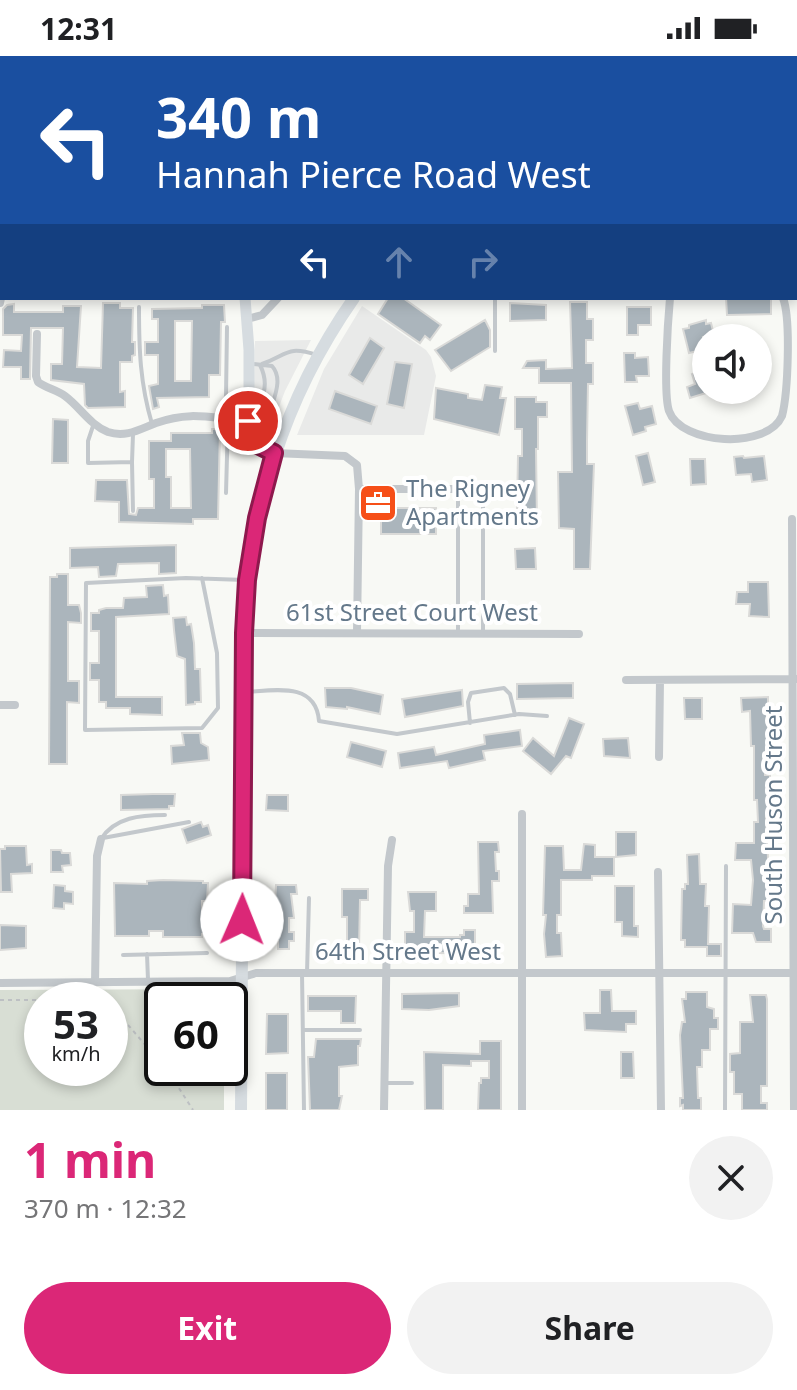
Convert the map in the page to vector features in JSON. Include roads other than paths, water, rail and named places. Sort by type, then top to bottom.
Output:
[{"type":"main road","points":[[241,1110],[247,580],[257,518],[274,453],[295,400],[318,355],[353,300]]},
{"type":"street","points":[[245,300],[254,364],[248,413],[252,442],[274,453],[345,456],[357,465],[357,632]]},
{"type":"street","points":[[247,319],[262,315],[276,300]]},
{"type":"street","points":[[670,300],[667,394],[672,416],[692,433],[740,438],[768,433],[778,425],[782,416],[786,354],[784,300]]},
{"type":"street","points":[[37,334],[38,382],[69,399],[94,423],[116,434],[133,433],[181,416],[225,417],[248,413]]},
{"type":"street","points":[[359,489],[483,489]]},
{"type":"street","name":"South Huson Street","points":[[792,519],[796,679],[794,1110]]},
{"type":"street","name":"61st Street Court West","points":[[244,633],[579,634]]},
{"type":"street","points":[[626,680],[796,679]]},
{"type":"street","points":[[659,757],[660,680]]},
{"type":"street","points":[[0,705],[15,705]]},
{"type":"street","points":[[522,814],[522,1110]]},
{"type":"street","points":[[95,982],[97,856],[101,839]]},
{"type":"street","points":[[384,1110],[388,866],[392,840]]},
{"type":"street","points":[[658,872],[661,1110]]},
{"type":"street","name":"64th Street West","points":[[148,982],[230,981],[256,973],[795,973]]},
{"type":"street","name":"64th Street West","points":[[0,983],[24,983]]},
{"type":"lane","points":[[495,300],[495,351]]},
{"type":"lane","points":[[139,307],[143,394],[152,424]]},
{"type":"lane","points":[[226,493],[227,327]]},
{"type":"lane","points":[[254,364],[286,351],[318,355]]},
{"type":"lane","points":[[248,413],[264,395],[266,380],[254,364]]},
{"type":"lane","points":[[248,413],[267,407],[275,398],[276,371],[272,366],[254,364]]},
{"type":"lane","points":[[94,423],[88,441],[88,463],[132,462]]},
{"type":"lane","points":[[133,433],[133,511]]},
{"type":"lane","points":[[458,489],[458,633]]},
{"type":"lane","points":[[483,489],[483,633]]},
{"type":"lane","points":[[202,578],[217,653],[218,708],[202,728],[85,730],[86,583],[186,578],[202,578],[247,580]]},
{"type":"lane","points":[[470,723],[468,702],[471,693],[504,688],[510,694],[515,715]]},
{"type":"lane","points":[[244,692],[292,691],[307,695],[318,707],[319,721],[397,734],[515,715],[547,716]]},
{"type":"lane","points":[[101,839],[107,829],[117,823],[148,815],[165,815]]},
{"type":"lane","points":[[101,839],[189,822]]},
{"type":"lane","points":[[725,1110],[726,866]]},
{"type":"lane","points":[[304,1110],[303,1030],[309,898]]},
{"type":"lane","points":[[123,955],[207,953]]},
{"type":"lane","points":[[147,954],[148,982]]},
{"type":"lane","points":[[303,1030],[360,1030]]},
{"type":"lane","points":[[384,1083],[412,1083]]},
{"type":"place","name":"The Rigney Apartments","points":[[378,503]]}]
